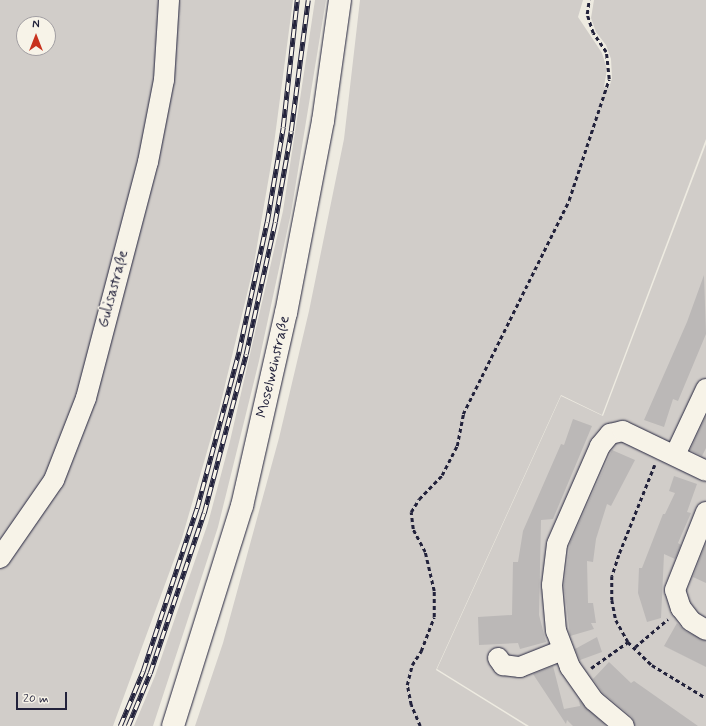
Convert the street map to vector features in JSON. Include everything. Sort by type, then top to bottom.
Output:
[{"type":"main road","name":"Moselweinstraße","points":[[173,726],[242,506],[276,359],[323,121],[340,0]]},
{"type":"street","name":"Gulisastraße","points":[[0,558],[54,480],[86,398],[148,162],[164,80],[169,0]]},
{"type":"street","points":[[668,452],[706,388]]},
{"type":"street","points":[[624,726],[594,701],[578,677],[563,650],[556,631],[552,585],[557,544],[600,446],[610,434],[624,431],[706,471]]},
{"type":"street","points":[[706,512],[675,590],[680,608],[691,621],[706,630]]},
{"type":"street","points":[[498,658],[503,665],[520,667],[563,650]]},
{"type":"path","points":[[420,726],[411,705],[407,685],[412,665],[421,651],[434,617],[434,591],[425,552],[413,529],[411,512],[419,499],[442,475],[457,446],[463,414],[569,200],[609,79],[606,52],[593,33],[587,14],[590,0]]},
{"type":"path","points":[[668,452],[612,576],[612,600],[616,620],[628,642],[635,647],[652,665],[706,698]]},
{"type":"path","points":[[635,647],[680,608]]},
{"type":"path","points":[[578,677],[628,642]]},
{"type":"shaded area","points":[[0,0],[293,0],[272,159],[253,269],[219,410],[182,538],[113,726],[0,726]]},
{"type":"shaded area","points":[[315,0],[326,0],[291,213],[259,361],[218,527],[153,726],[134,726],[155,676],[208,523],[230,441],[283,211]]},
{"type":"shaded area","points":[[360,0],[583,0],[578,17],[602,53],[607,69],[604,87],[609,88],[612,78],[611,59],[606,45],[596,32],[591,18],[594,0],[706,0],[706,139],[602,415],[561,395],[436,670],[526,726],[195,726],[223,643],[279,438],[309,311],[344,139]]},
{"type":"shaded area","points":[[706,144],[706,726],[529,726],[437,669],[561,396],[603,416]]},
{"type":"building","points":[[704,275],[706,334],[678,401],[673,399],[664,427],[644,420],[687,322]]},
{"type":"building","points":[[706,416],[706,448],[702,456],[690,450]]},
{"type":"building","points":[[573,419],[592,426],[553,519],[541,520],[539,615],[546,642],[520,649],[518,643],[479,645],[478,617],[512,615],[513,562],[518,562],[523,531],[561,444],[564,445]]},
{"type":"building","points":[[612,450],[635,460],[611,506],[607,504],[596,539],[593,562],[587,561],[588,603],[593,603],[596,623],[591,623],[594,629],[570,636],[564,585],[570,543]]},
{"type":"building","points":[[674,476],[697,484],[687,512],[691,513],[678,543],[681,545],[675,559],[664,554],[661,618],[647,622],[638,593],[639,568],[642,568],[663,514],[665,514],[675,493],[669,491]]},
{"type":"building","points":[[706,543],[706,583],[693,577]]},
{"type":"building","points":[[677,623],[685,631],[706,641],[706,667],[664,646]]},
{"type":"building","points":[[597,637],[602,652],[580,660],[575,649]]},
{"type":"building","points":[[609,662],[631,683],[634,681],[698,726],[635,726],[632,717],[603,693],[593,679]]},
{"type":"building","points":[[553,666],[564,709],[580,706],[579,700],[606,726],[573,726],[567,720],[566,724],[533,674]]},
{"type":"railway","points":[[120,726],[143,671],[197,508],[239,351],[267,222],[283,127],[297,0]]},
{"type":"railway","points":[[128,726],[150,673],[204,513],[246,354],[275,222],[291,131],[308,0]]}]
